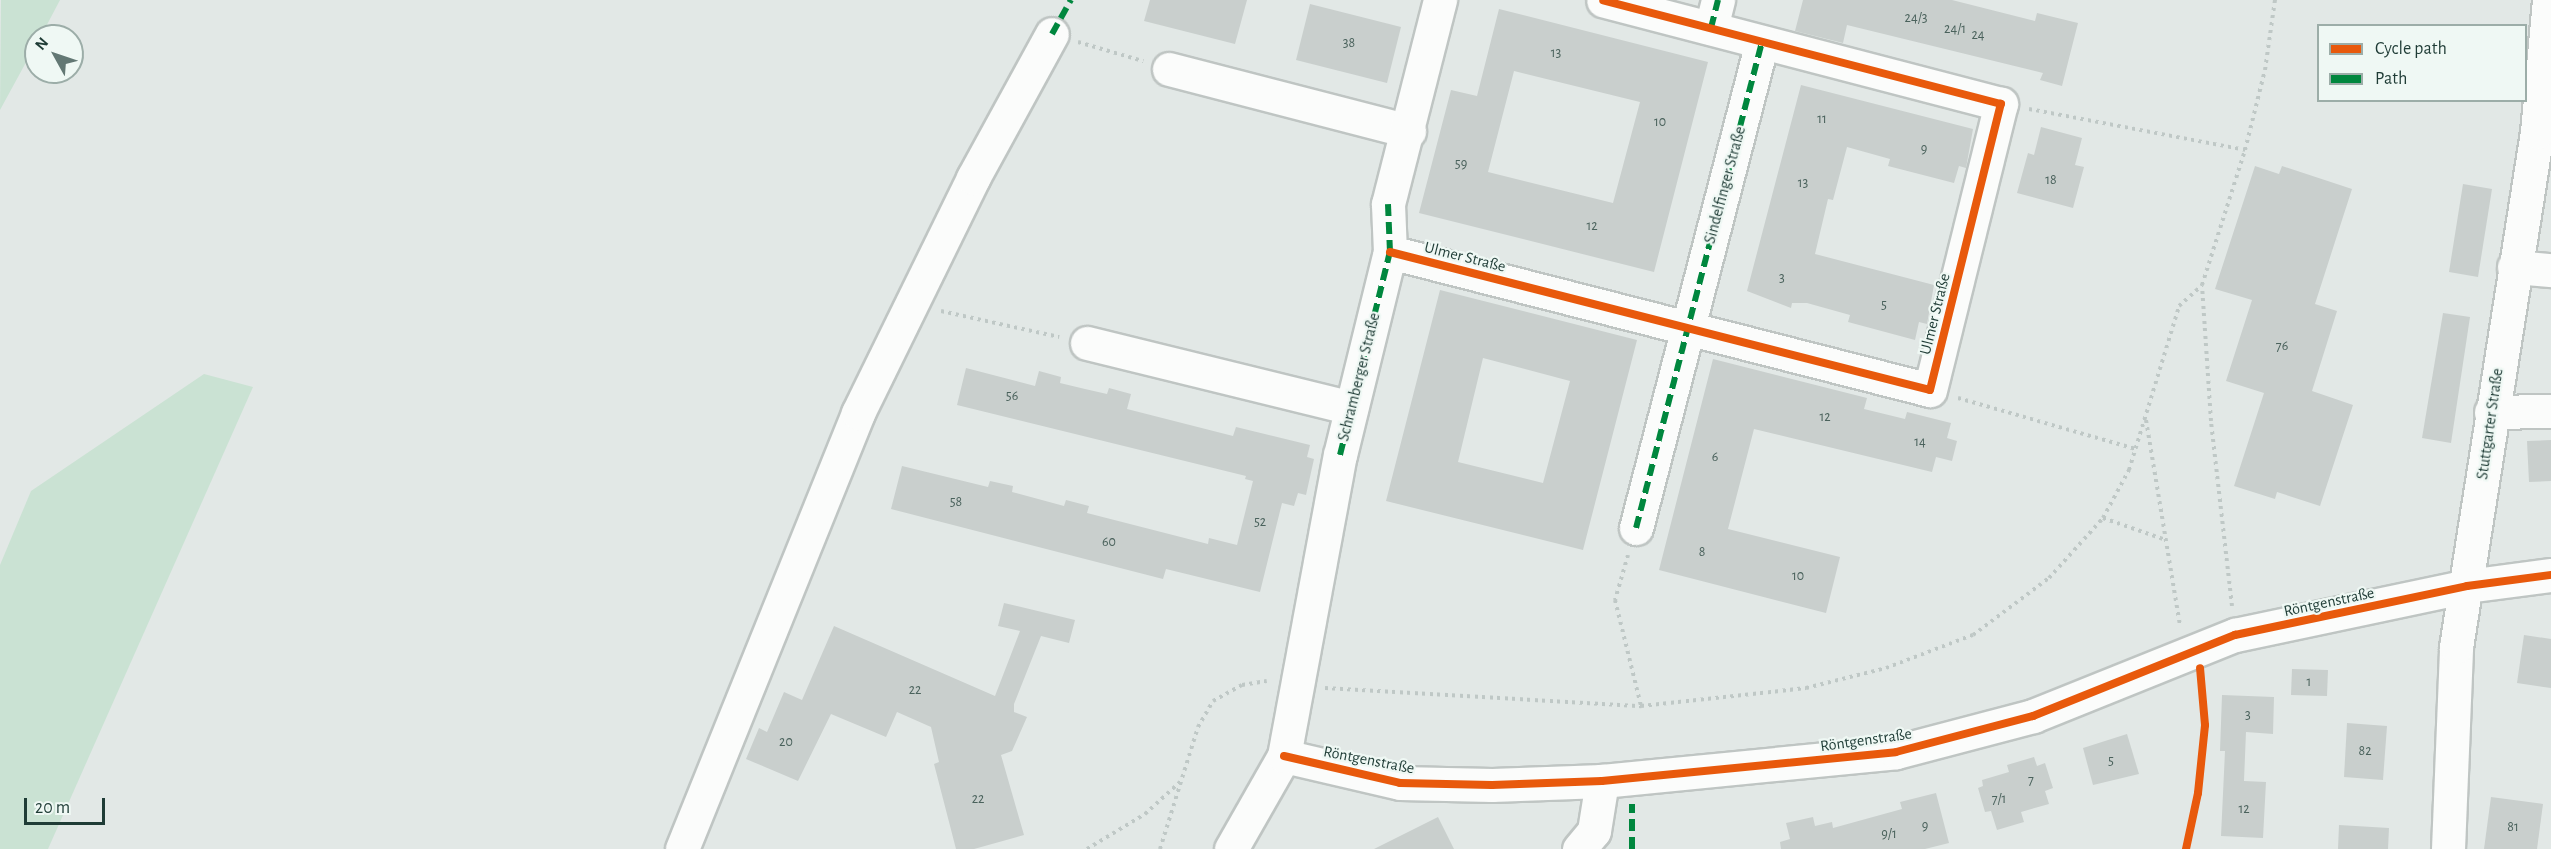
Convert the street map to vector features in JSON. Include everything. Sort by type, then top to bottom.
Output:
[{"type":"street","name":"Schramberger Straße","points":[[1284,756],[1296,681],[1351,408],[1390,252],[1388,204],[1409,131],[1440,0]]},
{"type":"street","points":[[1603,0],[1714,14],[1762,42],[2001,104]]},
{"type":"street","name":"Stuttgarter Straße","points":[[2448,849],[2456,647],[2514,267],[2544,133],[2549,0]]},
{"type":"street","points":[[682,849],[858,413],[973,178],[1052,34]]},
{"type":"street","name":"Sindelfinger Straße","points":[[1688,327],[1762,42]]},
{"type":"street","points":[[1169,69],[1409,131]]},
{"type":"street","name":"Ulmer Straße","points":[[1390,252],[1930,390],[2001,104]]},
{"type":"street","points":[[2514,267],[2551,270]]},
{"type":"street","points":[[1636,528],[1688,327]]},
{"type":"street","points":[[1087,343],[1351,408]]},
{"type":"street","points":[[2491,412],[2551,411]]},
{"type":"street","name":"Röntgenstraße","points":[[1284,756],[1400,783],[1492,785],[1602,781],[1896,752],[2033,716],[2235,635],[2467,586],[2551,575]]},
{"type":"street","points":[[1231,849],[1284,756]]},
{"type":"street","points":[[1579,849],[1594,831],[1602,781]]},
{"type":"path","points":[[2232,614],[2211,421],[2202,285],[2245,150],[2265,70],[2275,0]]},
{"type":"path","points":[[1052,34],[1169,69]]},
{"type":"path","points":[[2001,104],[2245,150]]},
{"type":"path","points":[[1160,849],[1198,727],[1214,701],[1242,685],[1272,680],[1296,681],[1322,688],[1641,706],[1806,688],[1886,668],[1973,635],[2049,578],[2103,518],[2136,449],[2179,306],[2202,285]]},
{"type":"path","points":[[912,305],[1087,343]]},
{"type":"path","points":[[1930,390],[2136,449]]},
{"type":"path","points":[[2146,419],[2181,632]]},
{"type":"path","points":[[2103,518],[2166,540]]},
{"type":"path","points":[[1636,528],[1615,600],[1641,706]]},
{"type":"path","points":[[1087,849],[1145,814],[1181,781]]},
{"type":"green space","points":[[1,0],[60,0],[47,24],[24,24],[24,66],[0,110]]},
{"type":"green space","points":[[204,374],[253,387],[48,849],[0,849],[0,565],[31,491]]},
{"type":"building","points":[[1150,0],[1247,0],[1235,44],[1144,21]]},
{"type":"building","points":[[1803,0],[1952,0],[2035,21],[2037,13],[2078,23],[2062,86],[2040,80],[2043,73],[1847,25],[1843,43],[1795,31]]},
{"type":"building","points":[[1310,4],[1401,27],[1387,83],[1296,60]]},
{"type":"building","points":[[1499,9],[1708,62],[1654,272],[1419,213],[1451,90],[1477,96]],"holes":[[[1514,71],[1640,102],[1613,203],[1488,172]]]},
{"type":"building","points":[[1801,85],[1973,129],[1966,168],[1959,166],[1954,183],[1888,166],[1890,159],[1847,147],[1833,200],[1828,199],[1815,254],[1934,285],[1927,324],[1919,322],[1915,340],[1848,322],[1850,315],[1807,303],[1792,303],[1791,308],[1747,291]]},
{"type":"building","points":[[2041,127],[2082,138],[2075,165],[2084,167],[2073,208],[2017,193],[2028,153],[2034,155]]},
{"type":"building","points":[[2255,166],[2279,174],[2282,166],[2352,189],[2315,304],[2337,311],[2312,391],[2353,405],[2320,506],[2277,492],[2275,499],[2234,486],[2264,393],[2226,381],[2252,300],[2215,289]]},
{"type":"building","points":[[2463,184],[2492,189],[2478,277],[2449,272]]},
{"type":"building","points":[[1440,290],[1637,340],[1583,550],[1386,501]],"holes":[[[1483,358],[1570,381],[1543,483],[1458,462]]]},
{"type":"building","points":[[2443,313],[2470,317],[2451,443],[2422,438]]},
{"type":"building","points":[[1713,359],[1867,398],[1864,409],[1905,419],[1907,412],[1951,423],[1947,438],[1957,441],[1952,461],[1936,457],[1932,472],[1754,429],[1728,529],[1840,557],[1826,613],[1659,570]]},
{"type":"building","points":[[966,368],[1035,386],[1039,371],[1061,377],[1060,383],[1107,394],[1109,388],[1131,394],[1127,409],[1233,436],[1236,427],[1310,445],[1307,457],[1314,459],[1306,495],[1298,493],[1294,506],[1282,503],[1260,592],[1166,569],[1163,579],[891,509],[902,466],[988,487],[990,481],[1013,486],[1012,492],[1064,506],[1066,500],[1089,506],[1087,513],[1208,544],[1209,538],[1237,545],[1253,481],[1245,479],[1246,476],[957,405]]},
{"type":"building","points":[[2551,440],[2551,481],[2529,482],[2527,441]]},
{"type":"building","points":[[1004,603],[1075,620],[1069,643],[1041,636],[1014,704],[1014,712],[1027,717],[1012,751],[1001,755],[1024,835],[974,849],[956,849],[934,764],[939,762],[931,727],[897,712],[886,737],[831,714],[798,781],[746,759],[759,728],[767,732],[784,692],[802,700],[834,626],[995,696],[1020,631],[998,626]]},
{"type":"building","points":[[2524,635],[2551,639],[2551,688],[2517,683]]},
{"type":"building","points":[[2292,669],[2328,670],[2327,696],[2291,695]]},
{"type":"building","points":[[2222,695],[2274,697],[2273,734],[2246,732],[2244,781],[2266,782],[2263,838],[2221,836],[2225,751],[2220,751]]},
{"type":"building","points":[[2347,723],[2387,726],[2383,780],[2344,777]]},
{"type":"building","points":[[2127,734],[2139,774],[2093,785],[2083,748]]},
{"type":"building","points":[[2034,757],[2037,766],[2045,763],[2053,788],[2045,791],[2049,804],[2021,812],[2024,822],[1997,830],[1991,811],[1985,812],[1978,788],[1983,786],[1982,780],[2009,772],[2007,765]]},
{"type":"building","points":[[1936,793],[1949,843],[1925,849],[1781,849],[1780,842],[1790,839],[1786,823],[1813,817],[1815,826],[1832,822],[1833,828],[1902,809],[1900,802]]},
{"type":"building","points":[[2491,797],[2543,804],[2537,849],[2484,849]]},
{"type":"building","points":[[1438,817],[1454,849],[1374,849]]},
{"type":"building","points":[[2339,825],[2389,828],[2388,849],[2338,849]]},
{"type":"marked path","points":[[1052,34],[1071,0]]},
{"type":"marked path","points":[[1711,28],[1718,0]]},
{"type":"marked path","points":[[1636,528],[1762,42]]},
{"type":"marked path","points":[[1340,455],[1390,252],[1388,204]]},
{"type":"marked path","points":[[1632,804],[1632,849]]},
{"type":"cycle path","points":[[1390,252],[1930,390],[2001,104],[1603,0]]},
{"type":"cycle path","points":[[1284,756],[1400,783],[1492,785],[1602,781],[1896,752],[2033,716],[2235,635],[2467,586],[2551,575]]},
{"type":"cycle path","points":[[2186,849],[2198,793],[2205,725],[2200,668]]}]
